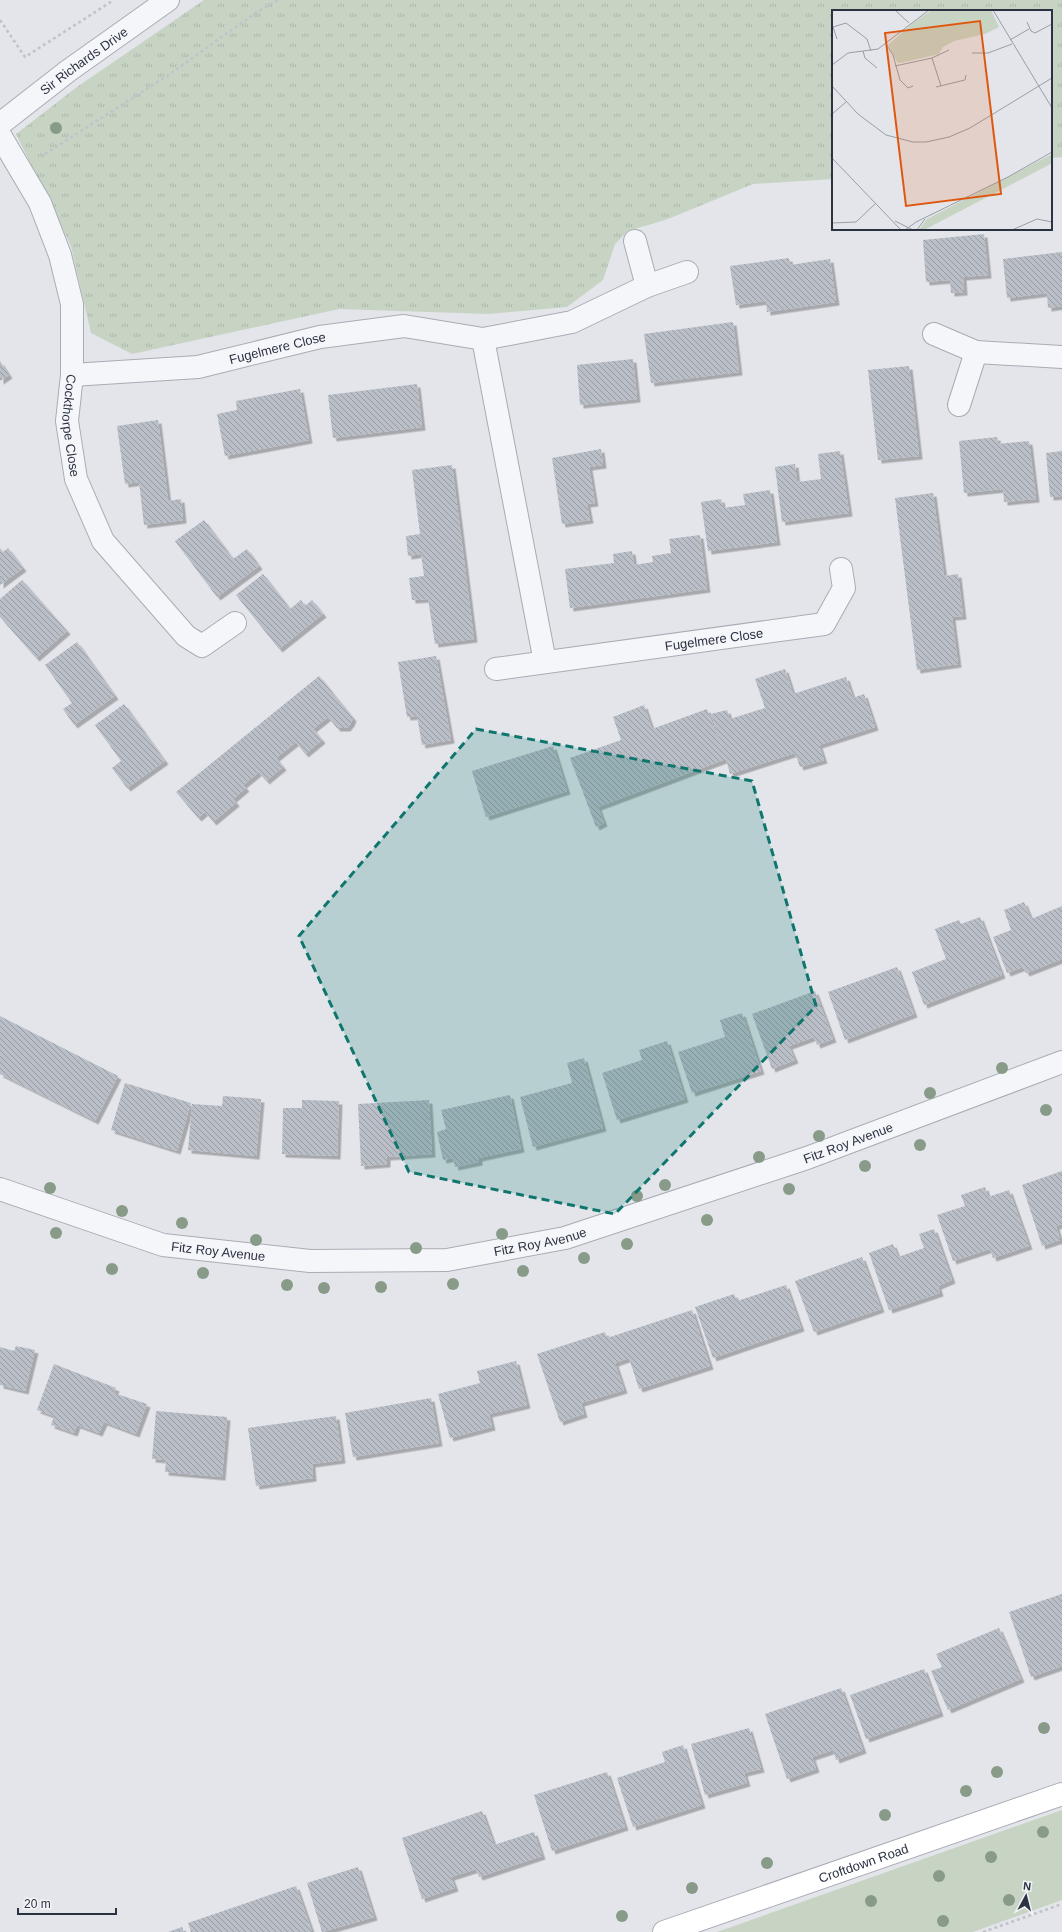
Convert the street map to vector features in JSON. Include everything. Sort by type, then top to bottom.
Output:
[{"type":"street","name":"Sir Richards Drive","points":[[0,124],[68,71],[168,0]]},
{"type":"street","name":"Cockthorpe Close","points":[[0,135],[40,203],[60,255],[72,304],[72,375],[67,420],[76,479],[103,541],[186,636],[202,646],[236,623]]},
{"type":"street","points":[[635,241],[647,286]]},
{"type":"street","name":"Fugelmere Close","points":[[72,375],[198,367],[320,337],[404,326],[483,339],[572,322],[647,286],[687,272]]},
{"type":"street","points":[[934,334],[976,352],[1062,357]]},
{"type":"street","points":[[483,339],[545,662]]},
{"type":"street","points":[[959,405],[976,352]]},
{"type":"street","name":"Fugelmere Close","points":[[496,669],[824,624],[844,588],[841,569]]},
{"type":"street","name":"Fitz Roy Avenue","points":[[0,1189],[163,1245],[310,1261],[447,1260],[565,1238],[807,1158],[1062,1062]]},
{"type":"street","name":"Croftdown Road","points":[[664,1932],[1062,1794]]},
{"type":"path","points":[[0,20],[25,57],[114,0]]},
{"type":"path","points":[[21,170],[170,74],[257,12],[278,0]]},
{"type":"path","points":[[983,1932],[1062,1904]]},
{"type":"highlighted area","points":[[476,729],[752,781],[816,1006],[615,1214],[409,1172],[299,936]]},
{"type":"green space","points":[[204,0],[1062,0],[1062,157],[1052,158],[1052,10],[832,10],[832,179],[753,184],[668,219],[628,231],[615,244],[603,280],[567,307],[489,314],[339,309],[132,354],[91,333],[71,246],[16,134],[77,87]]},
{"type":"green space","points":[[1062,1810],[1062,1900],[973,1932],[717,1932]]},
{"type":"building","points":[[984,234],[988,275],[963,277],[964,292],[951,293],[950,280],[926,282],[923,240]]},
{"type":"building","points":[[1062,252],[1062,306],[1048,308],[1047,293],[1007,298],[1003,259]]},
{"type":"building","points":[[789,258],[790,265],[830,259],[836,302],[767,312],[766,301],[736,305],[730,266]]},
{"type":"building","points":[[733,322],[739,372],[651,383],[644,334]]},
{"type":"building","points":[[633,359],[637,399],[580,405],[577,365]]},
{"type":"building","points":[[0,361],[9,375],[0,381]]},
{"type":"building","points":[[909,366],[919,456],[878,460],[868,370]]},
{"type":"building","points":[[417,384],[422,427],[333,438],[328,395]]},
{"type":"building","points":[[300,389],[309,440],[225,456],[217,414],[237,410],[236,401]]},
{"type":"building","points":[[158,420],[168,501],[181,499],[183,520],[144,525],[139,482],[125,484],[117,426]]},
{"type":"building","points":[[997,437],[998,444],[1029,441],[1036,499],[1004,502],[1003,489],[964,493],[959,441]]},
{"type":"building","points":[[601,449],[603,465],[589,467],[595,503],[587,504],[590,520],[562,524],[552,458]]},
{"type":"building","points":[[840,451],[849,513],[782,522],[775,467],[795,464],[797,482],[821,479],[818,454]]},
{"type":"building","points":[[1062,451],[1062,496],[1050,497],[1046,453]]},
{"type":"building","points":[[452,465],[474,639],[435,644],[428,599],[412,600],[409,578],[424,576],[421,554],[408,556],[406,536],[420,534],[412,470]]},
{"type":"building","points":[[770,490],[777,542],[708,551],[701,502],[721,499],[723,508],[745,505],[743,494]]},
{"type":"building","points":[[933,493],[944,576],[958,574],[963,616],[952,617],[958,664],[917,670],[895,498]]},
{"type":"building","points":[[204,520],[233,559],[247,549],[259,566],[217,597],[175,541]]},
{"type":"building","points":[[700,535],[707,589],[570,608],[565,569],[614,563],[613,554],[632,551],[634,565],[653,562],[652,556],[671,553],[669,539]]},
{"type":"building","points":[[0,548],[3,552],[8,548],[23,568],[0,585]]},
{"type":"building","points":[[263,574],[290,609],[301,600],[305,606],[312,600],[323,614],[279,649],[236,595]]},
{"type":"building","points":[[22,580],[67,631],[36,658],[0,617],[0,599]]},
{"type":"building","points":[[77,642],[115,696],[74,725],[63,709],[72,703],[45,665]]},
{"type":"building","points":[[436,656],[451,740],[422,745],[417,716],[407,717],[398,662]]},
{"type":"building","points":[[785,669],[793,694],[846,677],[853,698],[864,694],[875,727],[819,745],[824,760],[800,767],[795,753],[730,774],[726,759],[598,807],[604,823],[596,827],[570,758],[621,740],[613,717],[644,705],[652,729],[707,709],[723,751],[711,714],[727,710],[730,719],[765,708],[755,679]]},
{"type":"building","points":[[319,676],[353,718],[347,728],[337,728],[328,717],[313,729],[322,740],[305,754],[296,742],[276,758],[283,767],[266,781],[259,772],[243,785],[246,788],[233,799],[236,803],[213,822],[205,812],[198,818],[176,792]]},
{"type":"building","points":[[124,704],[165,761],[127,788],[112,768],[121,761],[95,725]]},
{"type":"building","points":[[553,746],[567,791],[486,817],[472,771]]},
{"type":"building","points":[[1024,902],[1031,919],[1062,906],[1062,959],[1026,973],[1023,967],[1007,973],[993,937],[1011,930],[1004,910]]},
{"type":"building","points":[[980,917],[1002,975],[924,1005],[912,972],[946,959],[935,929],[959,920],[961,924]]},
{"type":"building","points":[[897,967],[914,1014],[845,1040],[828,992]]},
{"type":"building","points":[[815,991],[833,1039],[817,1045],[814,1037],[789,1046],[795,1060],[772,1069],[752,1014]]},
{"type":"building","points":[[742,1013],[761,1071],[692,1093],[678,1052],[725,1037],[720,1020]]},
{"type":"building","points":[[0,1016],[118,1076],[95,1121],[0,1074]]},
{"type":"building","points":[[667,1041],[685,1099],[617,1120],[602,1073],[642,1060],[639,1050]]},
{"type":"building","points":[[584,1058],[603,1128],[533,1147],[520,1097],[572,1083],[567,1063]]},
{"type":"building","points":[[125,1083],[191,1103],[177,1151],[111,1130]]},
{"type":"building","points":[[510,1095],[521,1149],[479,1158],[479,1162],[455,1167],[453,1158],[443,1160],[437,1132],[446,1129],[441,1110]]},
{"type":"building","points":[[223,1096],[261,1099],[256,1156],[188,1150],[192,1104],[222,1106]]},
{"type":"building","points":[[302,1100],[339,1101],[337,1156],[282,1154],[283,1108],[302,1108]]},
{"type":"building","points":[[429,1100],[432,1154],[387,1157],[387,1164],[361,1166],[358,1104]]},
{"type":"building","points":[[1062,1171],[1062,1224],[1056,1226],[1060,1240],[1042,1246],[1022,1185]]},
{"type":"building","points":[[985,1187],[988,1197],[1009,1190],[1029,1246],[993,1258],[990,1249],[953,1261],[937,1215],[965,1206],[961,1195]]},
{"type":"building","points":[[934,1229],[952,1280],[938,1286],[940,1293],[889,1310],[869,1253],[893,1244],[898,1257],[924,1248],[919,1234]]},
{"type":"building","points":[[862,1257],[881,1309],[814,1332],[795,1281]]},
{"type":"building","points":[[786,1285],[801,1328],[713,1358],[695,1307],[734,1294],[737,1301]]},
{"type":"building","points":[[692,1310],[710,1366],[639,1389],[629,1358],[615,1363],[624,1390],[581,1403],[584,1414],[560,1422],[537,1354],[605,1332],[607,1338]]},
{"type":"building","points":[[16,1346],[35,1350],[25,1391],[0,1385],[0,1347],[14,1351]]},
{"type":"building","points":[[516,1361],[527,1405],[489,1414],[492,1427],[450,1438],[438,1394],[480,1383],[477,1371]]},
{"type":"building","points":[[54,1364],[116,1388],[114,1393],[147,1404],[136,1434],[104,1422],[99,1433],[77,1425],[74,1433],[51,1425],[54,1416],[37,1410]]},
{"type":"building","points":[[431,1398],[439,1443],[353,1457],[345,1413]]},
{"type":"building","points":[[156,1411],[227,1417],[222,1477],[165,1472],[166,1460],[152,1459]]},
{"type":"building","points":[[336,1416],[342,1460],[312,1464],[313,1478],[256,1486],[248,1428]]},
{"type":"building","points":[[1062,1594],[1062,1666],[1031,1677],[1009,1612]]},
{"type":"building","points":[[999,1628],[1021,1679],[948,1710],[931,1671],[942,1667],[936,1654]]},
{"type":"building","points":[[924,1669],[940,1713],[866,1739],[850,1695]]},
{"type":"building","points":[[841,1688],[863,1750],[836,1760],[833,1750],[812,1757],[816,1769],[787,1779],[765,1714]]},
{"type":"building","points":[[749,1728],[761,1769],[744,1773],[747,1783],[705,1795],[691,1744]]},
{"type":"building","points":[[683,1745],[702,1805],[633,1827],[617,1778],[665,1762],[662,1752]]},
{"type":"building","points":[[607,1772],[625,1827],[552,1851],[534,1795]]},
{"type":"building","points":[[482,1811],[494,1845],[534,1832],[542,1856],[479,1877],[476,1869],[451,1877],[455,1888],[422,1899],[402,1838]]},
{"type":"building","points":[[358,1867],[374,1917],[322,1932],[307,1883]]},
{"type":"building","points":[[296,1886],[312,1932],[191,1932],[188,1923]]},
{"type":"building","points":[[182,1927],[184,1932],[168,1932]]}]
